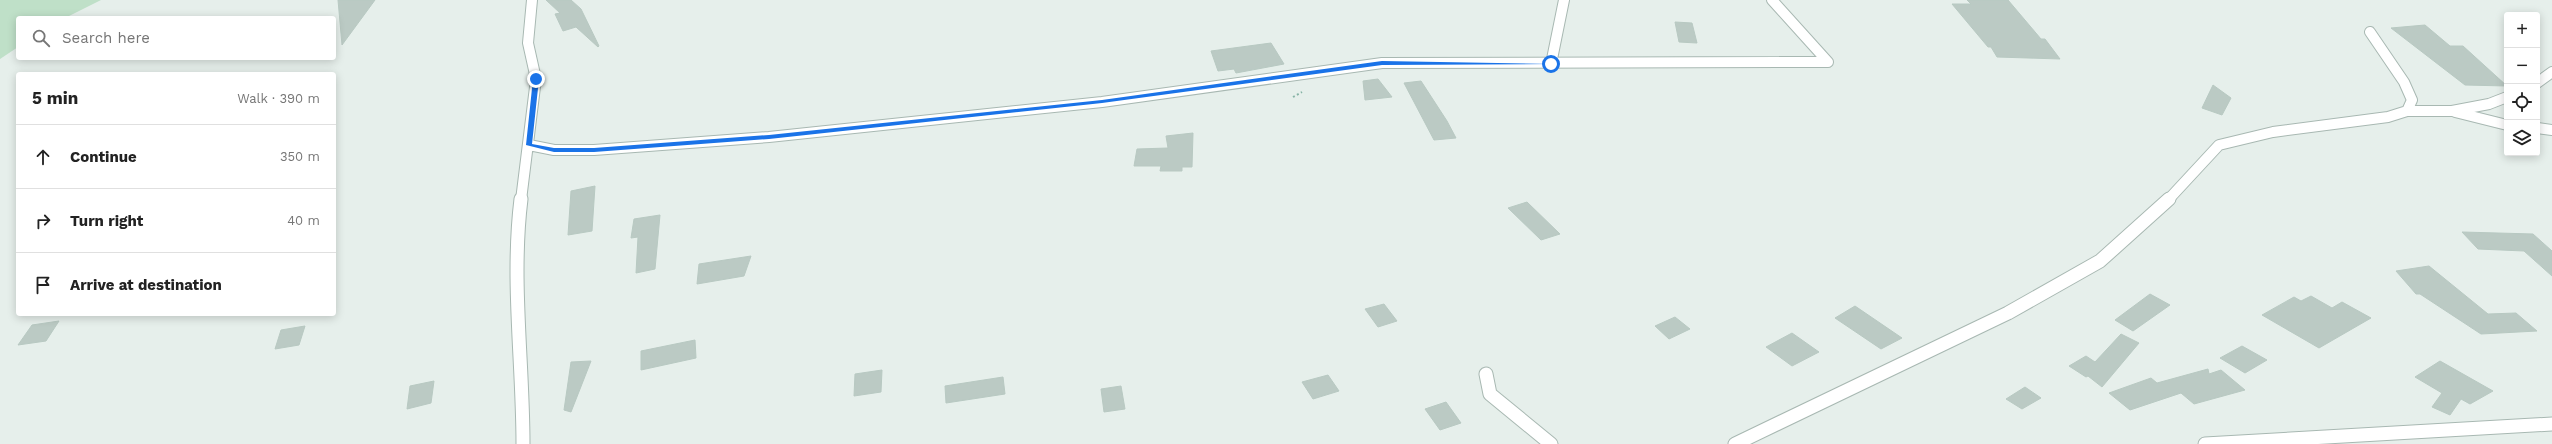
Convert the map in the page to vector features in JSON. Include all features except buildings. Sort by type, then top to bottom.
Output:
[{"type":"street","points":[[523,444],[524,384],[516,296],[520,208],[536,79],[528,43],[532,0]]},
{"type":"street","points":[[1551,64],[1564,0]]},
{"type":"street","points":[[529,145],[554,150],[594,150],[769,137],[1102,102],[1382,63],[1551,64],[1828,62],[1772,0]]},
{"type":"street","points":[[2370,32],[2404,82],[2412,100],[2406,111]]},
{"type":"street","points":[[2540,81],[2552,72]]},
{"type":"street","points":[[1735,444],[2008,313],[2100,261],[2162,206],[2219,146],[2273,132],[2388,118],[2406,111],[2452,111],[2489,104],[2504,98]]},
{"type":"street","points":[[2452,111],[2504,123]]},
{"type":"street","points":[[2540,128],[2552,130]]},
{"type":"street","points":[[1486,374],[1490,394],[1551,444]]},
{"type":"street","points":[[2205,444],[2552,424]]},
{"type":"green space","points":[[0,0],[101,0],[69,16],[16,16],[16,48],[0,59]]},
{"type":"route","points":[[536,79],[529,145],[554,150],[594,150],[769,137],[1102,102],[1382,63],[1551,64]]}]
